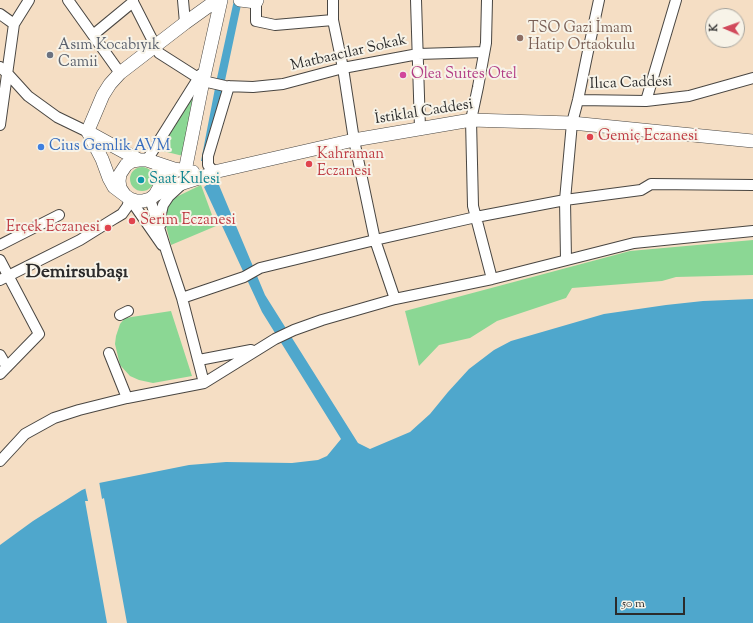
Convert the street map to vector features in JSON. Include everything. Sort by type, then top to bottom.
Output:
[{"type":"main road","points":[[130,199],[114,187],[108,178],[102,159],[88,132],[103,95],[120,73],[217,0]]},
{"type":"main road","points":[[88,132],[148,161],[174,170],[199,175],[221,0]]},
{"type":"main road","name":"İstiklal Caddesi","points":[[153,197],[168,188],[199,175],[354,140],[471,120],[572,123],[753,141]]},
{"type":"main road","points":[[132,161],[148,161],[162,173],[162,182],[153,197],[143,202],[136,202],[124,195],[120,188],[119,181],[120,174],[126,165],[132,161]]},
{"type":"street","points":[[0,125],[4,71],[14,24],[29,0]]},
{"type":"street","points":[[68,0],[120,73]]},
{"type":"street","points":[[183,0],[185,23]]},
{"type":"street","points":[[333,0],[333,20],[343,68],[354,140],[375,240],[395,299]]},
{"type":"street","points":[[416,0],[420,128]]},
{"type":"street","points":[[487,0],[486,43],[471,120],[472,206],[492,279]]},
{"type":"street","points":[[566,260],[565,200],[572,123],[599,0]]},
{"type":"street","points":[[646,101],[676,0]]},
{"type":"street","points":[[93,35],[133,1],[159,53],[212,80]]},
{"type":"street","points":[[250,1],[256,21],[275,25],[333,20]]},
{"type":"street","points":[[0,14],[14,24]]},
{"type":"street","name":"Matbaacılar Sokak","points":[[212,80],[253,87],[283,84],[343,68],[418,54],[484,52]]},
{"type":"street","points":[[4,71],[28,96],[51,113],[88,132]]},
{"type":"street","name":"Ilıca Caddesi","points":[[578,100],[646,101],[689,96],[753,78]]},
{"type":"street","points":[[148,161],[212,80]]},
{"type":"street","points":[[161,232],[160,218],[163,205],[169,196],[199,175],[208,165],[212,80]]},
{"type":"street","points":[[182,298],[244,277],[260,268],[476,217],[565,200],[641,190],[651,184],[753,185]]},
{"type":"street","points":[[153,197],[161,232],[182,298],[204,383]]},
{"type":"street","points":[[130,199],[167,253]]},
{"type":"street","points":[[4,278],[80,240],[122,214],[130,199]]},
{"type":"street","points":[[0,245],[59,215]]},
{"type":"street","points":[[0,461],[26,434],[54,418],[79,410],[128,398],[204,383],[275,339],[294,330],[322,320],[395,299],[492,279],[634,243],[753,231]]},
{"type":"street","points":[[0,260],[4,278],[39,334],[3,371]]},
{"type":"street","points":[[199,360],[257,349]]},
{"type":"street","points":[[109,353],[128,398]]},
{"type":"street","points":[[0,355],[3,371]]},
{"type":"green space","points":[[198,86],[183,156],[159,150]]},
{"type":"green space","points":[[142,167],[151,170],[154,179],[151,188],[142,191],[133,188],[130,179],[133,170]]},
{"type":"green space","points":[[201,185],[216,226],[171,245],[166,226],[167,207],[172,199]]},
{"type":"green space","points":[[753,240],[753,275],[676,277],[662,281],[572,288],[566,298],[497,321],[470,338],[439,345],[419,366],[405,311],[630,251]]},
{"type":"green space","points":[[171,311],[192,376],[153,383],[139,380],[130,376],[120,365],[115,344],[120,324],[125,318]]},
{"type":"water","points":[[234,0],[242,0],[208,161],[201,161],[217,78]]},
{"type":"water","points":[[216,178],[265,295],[358,443],[370,449],[410,432],[430,414],[469,369],[494,350],[511,341],[604,314],[703,301],[753,299],[753,623],[0,623],[0,545],[33,521],[82,490],[99,483],[189,465],[226,462],[292,463],[318,460],[327,456],[341,439],[262,312],[204,187]]},
{"type":"pier","points":[[99,481],[102,499],[104,498],[127,623],[107,623],[85,501],[88,501],[85,487]]},
{"type":"place","name":"TSO Gazi İmam Hatip Ortaokulu","points":[[520,38]]},
{"type":"place","name":"Asım Kocabıyık Camii","points":[[50,55]]},
{"type":"place","name":"Olea Suites Otel","points":[[403,75]]},
{"type":"place","name":"Gemiç Eczanesi","points":[[590,137]]},
{"type":"place","name":"Cius Gemlik AVM","points":[[41,147]]},
{"type":"place","name":"Kahraman Eczanesi","points":[[309,164]]},
{"type":"place","name":"Saat Kulesi","points":[[141,180]]},
{"type":"place","name":"Serim Eczanesi","points":[[132,221]]},
{"type":"place","name":"Erçek Eczanesi","points":[[108,228]]},
{"type":"district","name":"Demirsubaşı","points":[[77,274]]}]
